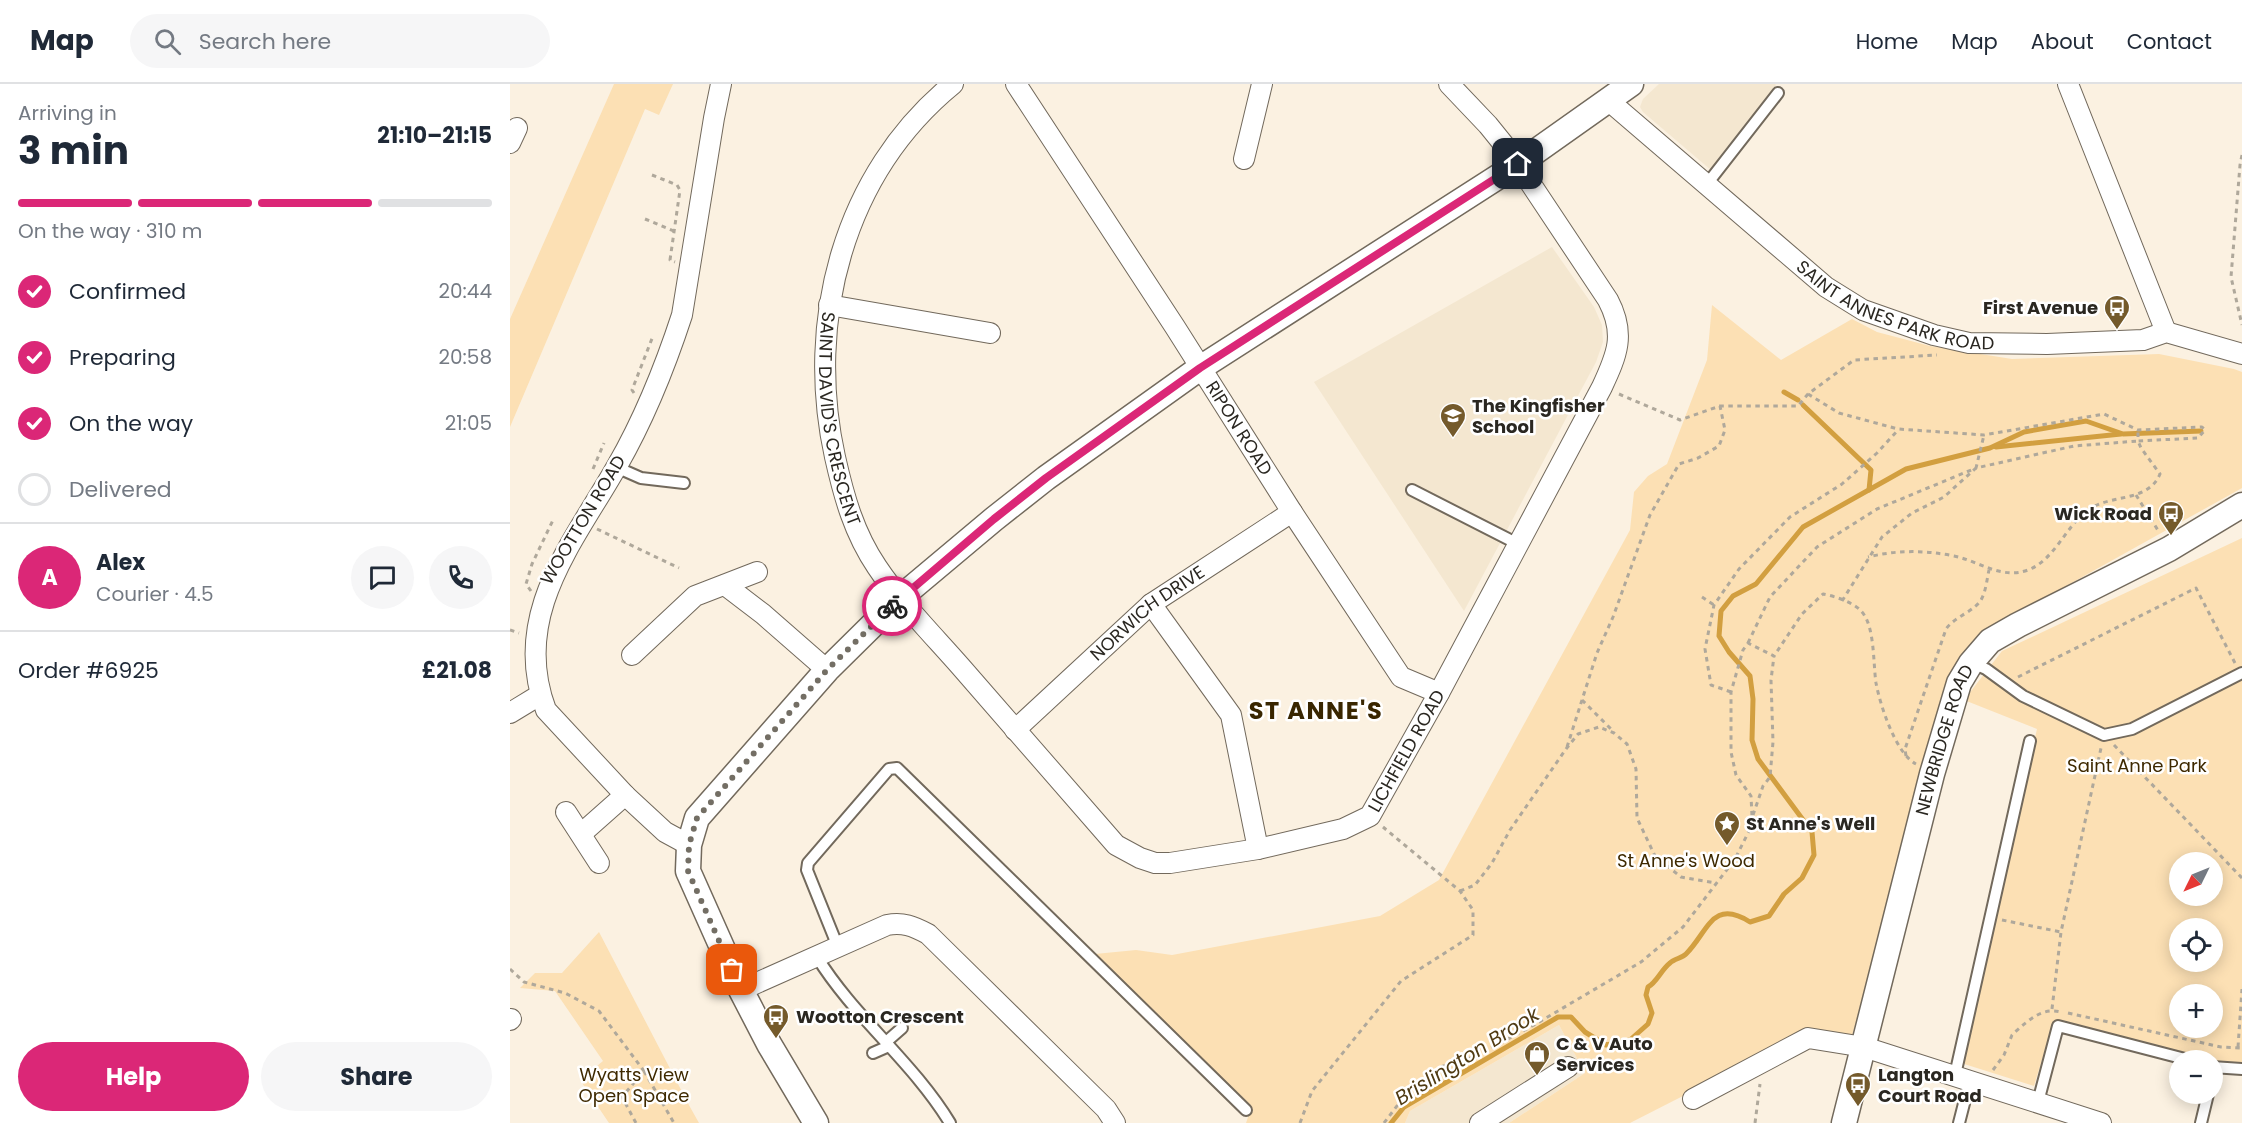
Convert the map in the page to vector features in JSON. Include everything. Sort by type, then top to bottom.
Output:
[{"type":"street","name":"WOOTTON ROAD","points":[[689,845],[664,832],[625,795],[554,720],[538,696],[530,667],[529,646],[537,594],[550,568],[616,467],[641,418],[682,315],[708,116],[721,84]]},
{"type":"street","name":"SAINT DAVID'S CRESCENT","points":[[901,597],[876,566],[848,509],[841,486],[831,439],[825,387],[829,305],[835,272],[846,236],[878,170],[921,114],[953,84]]},
{"type":"street","name":"RIPON ROAD","points":[[1016,84],[1292,512],[1401,676],[1439,693]]},
{"type":"street","points":[[1244,159],[1262,84]]},
{"type":"street","points":[[1449,84],[1488,125],[1518,164]]},
{"type":"street","points":[[2068,84],[2166,332],[2242,354]]},
{"type":"street","points":[[816,1123],[769,1044],[741,990],[688,871],[689,845],[697,818],[827,670],[901,597],[994,519],[1046,478],[1200,368],[1518,164],[1620,90]]},
{"type":"street","name":"SAINT ANNES PARK ROAD","points":[[1620,90],[1707,184],[1826,287],[1863,310],[1934,335],[1970,343],[2047,344],[2143,340],[2166,332]]},
{"type":"street","name":"LICHFIELD ROAD","points":[[901,597],[1116,845],[1132,855],[1165,863],[1258,849],[1342,830],[1370,816],[1439,693],[1602,387],[1617,349],[1617,323],[1612,308],[1518,164]]},
{"type":"street","points":[[829,305],[990,333]]},
{"type":"street","name":"NEWBRIDGE ROAD","points":[[1844,1123],[1932,774],[1959,683],[1971,663],[1990,641],[2169,549],[2242,505]]},
{"type":"street","name":"NORWICH DRIVE","points":[[1016,729],[1151,604],[1292,512]]},
{"type":"street","points":[[632,655],[695,596],[757,573]]},
{"type":"street","points":[[725,585],[763,614],[827,670]]},
{"type":"street","points":[[1151,604],[1231,715],[1258,849]]},
{"type":"street","points":[[510,713],[538,696]]},
{"type":"street","points":[[581,834],[625,795]]},
{"type":"street","points":[[566,812],[599,863]]},
{"type":"street","points":[[741,990],[887,925],[908,924],[928,934],[1106,1109],[1116,1123]]},
{"type":"street","points":[[1693,1099],[1808,1038],[1864,1047],[2101,1123]]},
{"type":"street","points":[[1480,1123],[1568,1067]]},
{"type":"lane","points":[[1707,184],[1778,93]]},
{"type":"lane","points":[[616,467],[641,478],[684,483]]},
{"type":"lane","points":[[1412,490],[1518,544]]},
{"type":"lane","points":[[1971,663],[1986,669],[2023,696],[2104,735],[2132,729],[2241,674]]},
{"type":"lane","points":[[1959,1123],[1963,1078],[2030,741]]},
{"type":"lane","points":[[838,947],[807,870],[808,863],[889,769],[897,768],[1246,1110]]},
{"type":"lane","points":[[817,957],[870,1026],[934,1099],[950,1123]]},
{"type":"lane","points":[[2038,1102],[2058,1026],[2169,1055]]},
{"type":"lane","points":[[873,1053],[887,1044],[902,1028]]},
{"type":"lane","points":[[2223,1069],[2242,1070]]},
{"type":"lane","points":[[2201,1123],[2206,1104]]},
{"type":"path","points":[[2242,155],[2231,277],[2242,325]]},
{"type":"path","points":[[652,175],[677,185],[681,190],[670,260],[690,265]]},
{"type":"path","points":[[645,219],[675,232]]},
{"type":"path","points":[[1602,387],[1680,420],[1720,406],[1798,406],[1808,394],[1854,360],[1948,354]]},
{"type":"path","points":[[1752,816],[1751,796],[1736,775],[1731,752],[1731,692],[1743,651],[1770,597],[1818,547],[1877,510],[1976,466],[2074,446],[2138,440],[2198,438],[2205,430],[2202,427],[2138,430],[2104,414],[1984,435],[1899,429],[1839,413],[1808,394]]},
{"type":"path","points":[[1566,748],[1597,653],[1613,617],[1650,515],[1679,464],[1698,458],[1719,446],[1725,430],[1720,406]]},
{"type":"path","points":[[1731,692],[1711,685],[1705,648],[1714,605],[1739,569],[1790,517],[1842,484],[1877,453],[1899,429]]},
{"type":"path","points":[[1868,557],[1888,552],[1921,551],[1969,560],[1989,570],[2008,573],[2030,570],[2046,558],[2089,509],[2136,495],[2161,475],[2138,440],[2138,430]]},
{"type":"path","points":[[1842,601],[1877,543],[1889,530],[1912,513],[1944,497],[1976,466],[1984,435]]},
{"type":"path","points":[[2136,495],[2169,549]]},
{"type":"path","points":[[537,594],[529,590],[526,584],[532,564],[554,518]]},
{"type":"path","points":[[580,522],[679,568]]},
{"type":"path","points":[[1907,759],[1905,749],[1946,629],[1957,617],[1982,599],[1989,570]]},
{"type":"path","points":[[2006,684],[2196,588],[2241,674]]},
{"type":"path","points":[[1384,1123],[1406,1094],[1440,1067],[1474,1057],[1534,1025],[1641,962],[1683,927],[1735,859],[1750,829],[1752,816],[1763,786],[1770,777],[1773,742],[1771,680],[1774,656],[1802,614],[1823,594],[1858,608],[1865,616],[1872,637],[1876,685],[1892,732],[1907,759],[1932,774]]},
{"type":"path","points":[[1702,597],[1714,605]]},
{"type":"path","points":[[1748,643],[1774,656]]},
{"type":"path","points":[[1582,700],[1627,744],[1636,769],[1637,818],[1654,856],[1681,877],[1716,883]]},
{"type":"path","points":[[1460,891],[1475,885],[1492,863],[1510,830],[1578,734],[1599,727],[1614,732]]},
{"type":"path","points":[[2104,735],[2242,878]]},
{"type":"path","points":[[2052,1009],[2061,932],[2104,735]]},
{"type":"path","points":[[1300,1123],[1312,1091],[1401,981],[1473,935],[1473,910],[1460,891],[1370,816]]},
{"type":"path","points":[[1994,918],[2061,932]]},
{"type":"path","points":[[510,969],[524,982],[565,993],[599,1011],[644,1071],[674,1123]]},
{"type":"path","points":[[2238,1048],[2242,989]]},
{"type":"path","points":[[1755,1123],[1763,1061]]},
{"type":"path","points":[[636,1123],[622,1096],[644,1071]]},
{"type":"shaded area","points":[[1659,84],[1776,85],[1711,170],[1643,112],[1640,107],[1643,99]]},
{"type":"shaded area","name":"The Kingfisher School","points":[[1552,247],[1594,307],[1602,325],[1603,342],[1596,362],[1464,611],[1314,382]]},
{"type":"shaded area","points":[[1559,1025],[1585,1073],[1509,1123],[1405,1123],[1410,1111]]},
{"type":"green space","points":[[614,84],[673,84],[659,115],[645,109],[510,427],[510,319]]},
{"type":"green space","name":"St Anne's Wood","points":[[1712,305],[1781,360],[1852,319],[1877,332],[1930,346],[2012,359],[2159,354],[2234,369],[2242,372],[2242,488],[1987,630],[1965,651],[1957,669],[1851,1039],[1787,1043],[1630,1123],[1509,1123],[1585,1073],[1559,1025],[1410,1111],[1405,1123],[1246,1123],[1251,1108],[1095,954],[1136,950],[1172,955],[1380,916],[1439,880],[1630,530],[1634,492],[1648,476],[1667,464],[1707,360]]},
{"type":"green space","name":"Saint Anne Park","points":[[2242,538],[2242,1066],[2223,1065],[2223,1050],[2169,1050],[2169,1052],[2053,1023],[2034,1086],[1961,1063],[2037,729],[1964,700],[2002,651]]},
{"type":"green space","name":"Wyatts View Open Space","points":[[599,932],[699,1123],[609,1123],[580,1080],[603,1061],[555,991],[520,988],[535,973],[562,973]]},
{"type":"waterway","points":[[1784,392],[1798,400]]},
{"type":"waterway","points":[[1803,405],[1871,470],[1869,490]]},
{"type":"waterway","name":"Brislington Brook","points":[[1391,1123],[1404,1107],[1558,1017],[1571,1017],[1585,1032],[1606,1045],[1630,1040],[1648,1024],[1652,1013],[1646,995],[1648,987],[1670,963],[1686,954],[1712,921],[1727,914],[1750,922],[1769,916],[1784,894],[1802,878],[1814,855],[1812,832],[1758,759],[1752,740],[1753,699],[1750,676],[1729,652],[1719,636],[1721,611],[1733,596],[1756,584],[1803,527],[1906,469],[1990,448],[2024,432],[2086,421],[2123,434],[2201,431]]},
{"type":"waterway","name":"Brislington Brook","points":[[1996,447],[2121,434]]},
{"type":"way so far","points":[[732,970],[688,871],[689,845],[697,818],[827,670],[892,606]]},
{"type":"place","name":"First Avenue","points":[[2117,331]]},
{"type":"place","name":"The Kingfisher School","points":[[1453,439]]},
{"type":"place","name":"Wick Road","points":[[2171,537]]},
{"type":"place","name":"St Anne's Well","points":[[1727,847]]},
{"type":"place","name":"Wootton Crescent","points":[[776,1040]]},
{"type":"place","name":"C & V Auto Services","points":[[1537,1077]]},
{"type":"place","name":"Langton Court Road","points":[[1858,1108]]},
{"type":"district","name":"ST ANNE'S","points":[[1316,711]]},
{"type":"route","points":[[892,606],[1046,478],[1200,368],[1518,164]]}]
